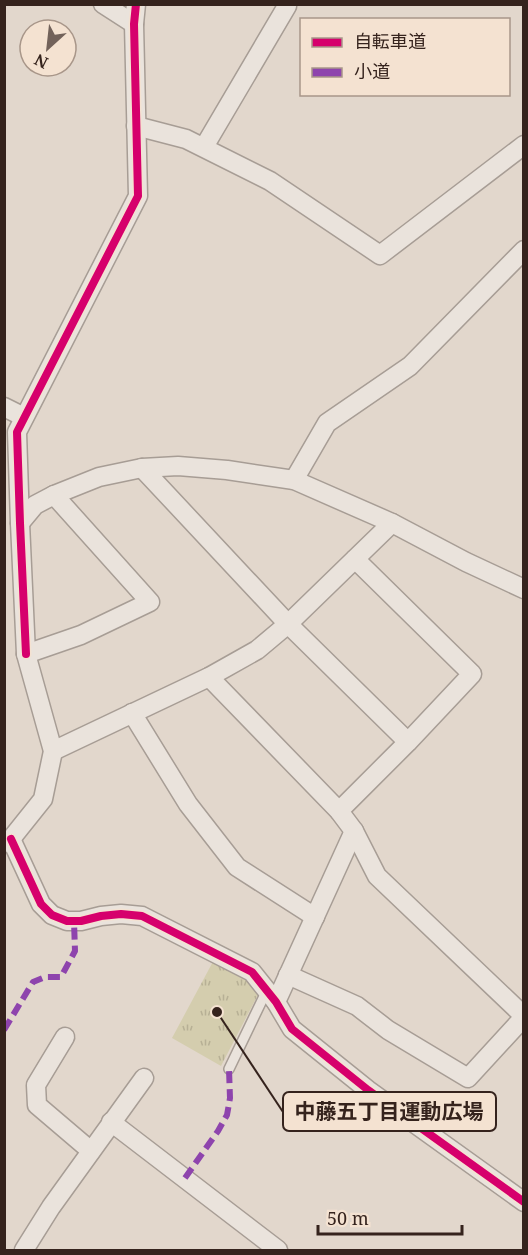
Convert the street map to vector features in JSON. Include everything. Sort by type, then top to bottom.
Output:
[{"type":"street","points":[[103,4],[134,24]]},
{"type":"street","points":[[136,4],[134,24],[138,196],[17,432],[26,654],[53,751],[43,799],[8,841],[41,904],[51,915],[68,921],[121,914],[142,916],[252,972],[272,996],[292,1029],[368,1090],[524,1202]]},
{"type":"street","points":[[204,147],[287,6]]},
{"type":"street","points":[[136,126],[186,139],[270,181],[380,255],[524,145]]},
{"type":"street","points":[[294,480],[327,423],[410,366],[524,250]]},
{"type":"street","points":[[4,407],[24,417]]},
{"type":"street","points":[[20,523],[35,505],[99,477],[142,468],[178,466],[227,470],[294,480],[392,523],[524,589]]},
{"type":"street","points":[[142,468],[288,624],[408,742]]},
{"type":"street","points":[[26,654],[81,635],[150,602],[54,495]]},
{"type":"street","points":[[53,751],[209,677],[257,650],[288,624],[392,523]]},
{"type":"street","points":[[339,811],[472,674],[355,558]]},
{"type":"street","points":[[209,677],[339,811],[354,831],[377,876],[524,1016],[468,1078],[388,1030],[357,1006],[288,975]]},
{"type":"street","points":[[132,713],[188,804],[237,867],[315,917]]},
{"type":"street","points":[[272,996],[288,975],[354,831]]},
{"type":"street","points":[[65,1037],[36,1085],[37,1106],[91,1151]]},
{"type":"street","points":[[24,1251],[51,1207],[144,1078]]},
{"type":"street","points":[[111,1122],[278,1251]]},
{"type":"lane","points":[[229,1069],[272,996]]},
{"type":"green space","points":[[216,956],[262,987],[221,1066],[172,1038]]},
{"type":"marked path","points":[[4,1030],[33,982],[45,977],[61,977],[75,951],[74,921]]},
{"type":"marked path","points":[[185,1178],[227,1115],[230,1098],[229,1069]]},
{"type":"cycle path","points":[[26,654],[17,432],[138,196],[134,24],[136,4]]},
{"type":"cycle path","points":[[11,839],[41,904],[52,915],[67,921],[121,914],[142,916],[252,972],[276,1002],[292,1029],[368,1090],[524,1202]]},
{"type":"place","name":"中藤五丁目運動広場","points":[[217,1012]]}]
